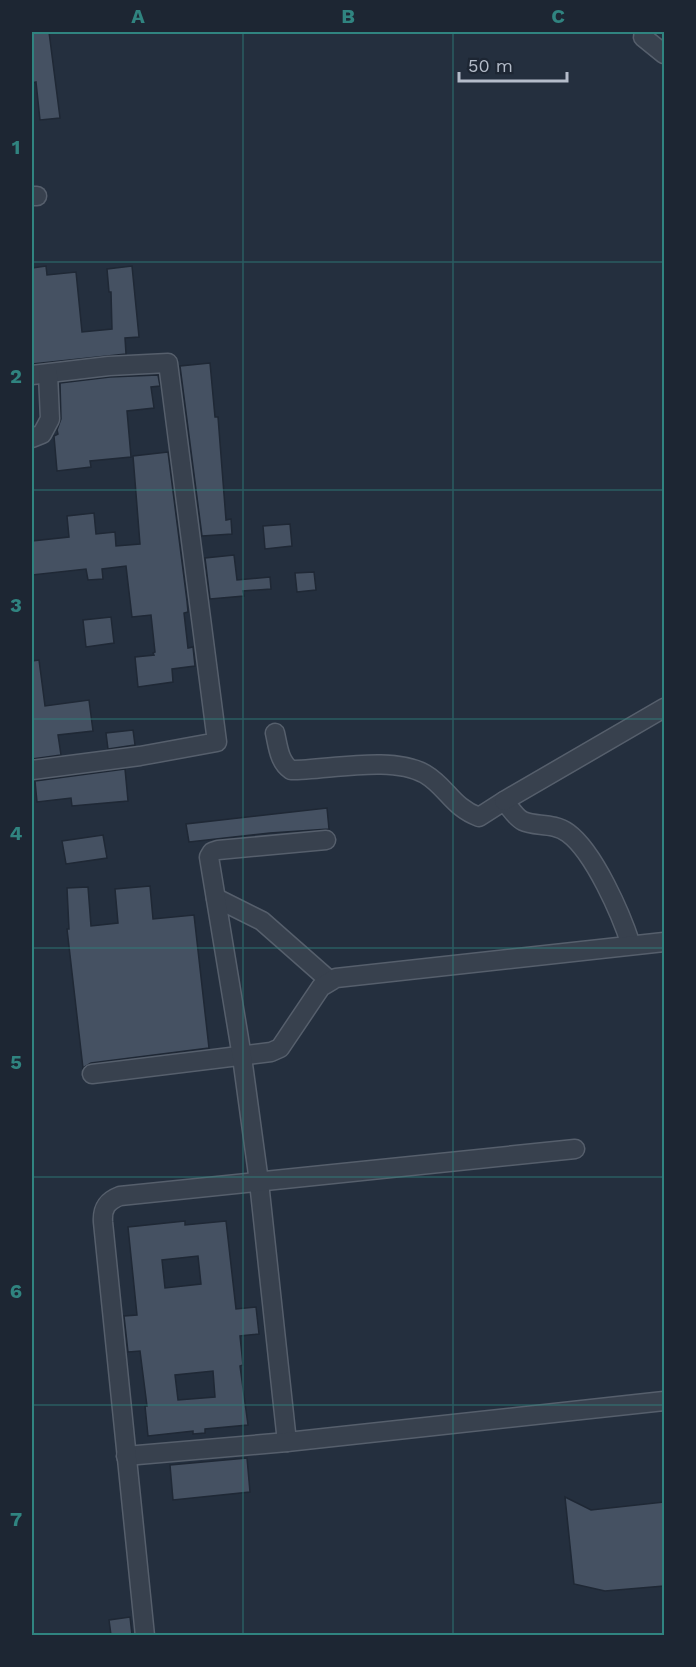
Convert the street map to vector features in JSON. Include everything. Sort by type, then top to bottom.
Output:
[{"type":"street","points":[[643,38],[664,54]]},
{"type":"street","points":[[32,438],[42,434],[50,419],[40,375],[109,366],[168,363],[217,742],[140,756],[32,770]]},
{"type":"street","points":[[274,733],[281,758],[291,770],[399,765],[425,774],[463,810],[479,817],[664,708]]},
{"type":"street","points":[[504,801],[523,821],[558,828],[567,832],[576,841],[592,862],[621,915],[631,945]]},
{"type":"street","points":[[287,1442],[243,1057],[209,856],[213,852],[228,849],[326,840]]},
{"type":"street","points":[[216,898],[262,921],[329,980]]},
{"type":"street","points":[[92,1074],[243,1057],[264,1054],[280,1048],[321,987],[329,980],[336,978],[664,942]]},
{"type":"street","points":[[145,1635],[103,1222],[108,1202],[120,1196],[575,1149]]},
{"type":"street","points":[[126,1456],[287,1442],[664,1401]]},
{"type":"building","points":[[32,32],[49,32],[60,118],[40,120],[36,82],[32,83]]},
{"type":"building","points":[[46,266],[47,275],[76,272],[82,332],[112,329],[111,292],[109,292],[107,269],[132,266],[139,337],[125,338],[126,354],[32,364],[32,268]]},
{"type":"building","points":[[210,363],[215,417],[218,417],[226,520],[231,519],[232,534],[202,536],[180,366]]},
{"type":"building","points":[[158,375],[160,386],[151,387],[154,408],[127,411],[131,457],[90,461],[91,467],[57,471],[54,436],[58,434],[61,419],[60,383],[110,377]]},
{"type":"building","points":[[168,452],[187,601],[188,612],[184,613],[188,648],[193,647],[195,666],[172,669],[173,682],[138,687],[135,657],[154,655],[155,652],[151,615],[132,617],[126,566],[102,569],[103,579],[88,580],[86,569],[32,575],[32,541],[69,537],[67,516],[94,513],[96,534],[115,532],[116,546],[140,544],[133,456]]},
{"type":"building","points":[[290,524],[292,546],[265,549],[263,526]]},
{"type":"building","points":[[234,555],[237,580],[270,577],[271,589],[243,591],[244,596],[210,599],[205,558]]},
{"type":"building","points":[[314,572],[316,590],[297,592],[295,573]]},
{"type":"building","points":[[111,617],[114,643],[86,647],[83,620]]},
{"type":"building","points":[[39,660],[45,706],[89,700],[93,731],[58,735],[61,755],[32,759],[32,661]]},
{"type":"building","points":[[133,730],[135,745],[108,749],[106,733]]},
{"type":"building","points":[[125,769],[128,801],[72,806],[71,798],[37,802],[35,781]]},
{"type":"building","points":[[327,808],[329,829],[189,842],[186,824]]},
{"type":"building","points":[[103,835],[107,858],[66,864],[62,841]]},
{"type":"building","points":[[150,886],[153,919],[194,915],[209,1048],[91,1063],[83,1068],[67,929],[69,929],[67,888],[88,887],[91,926],[118,923],[115,889]]},
{"type":"building","points":[[185,1221],[185,1225],[226,1221],[236,1309],[256,1307],[259,1334],[240,1336],[243,1365],[240,1366],[248,1425],[205,1429],[205,1433],[193,1434],[193,1431],[148,1436],[145,1406],[147,1406],[140,1351],[128,1352],[124,1316],[137,1315],[128,1227]],"holes":[[[198,1256],[201,1284],[165,1288],[162,1260]],[[213,1371],[215,1397],[178,1400],[175,1375]]]},
{"type":"building","points":[[247,1458],[250,1492],[173,1500],[170,1465]]},
{"type":"building","points":[[565,1497],[591,1510],[664,1502],[664,1586],[605,1591],[574,1584]]},
{"type":"building","points":[[130,1617],[132,1635],[111,1635],[109,1620]]}]
